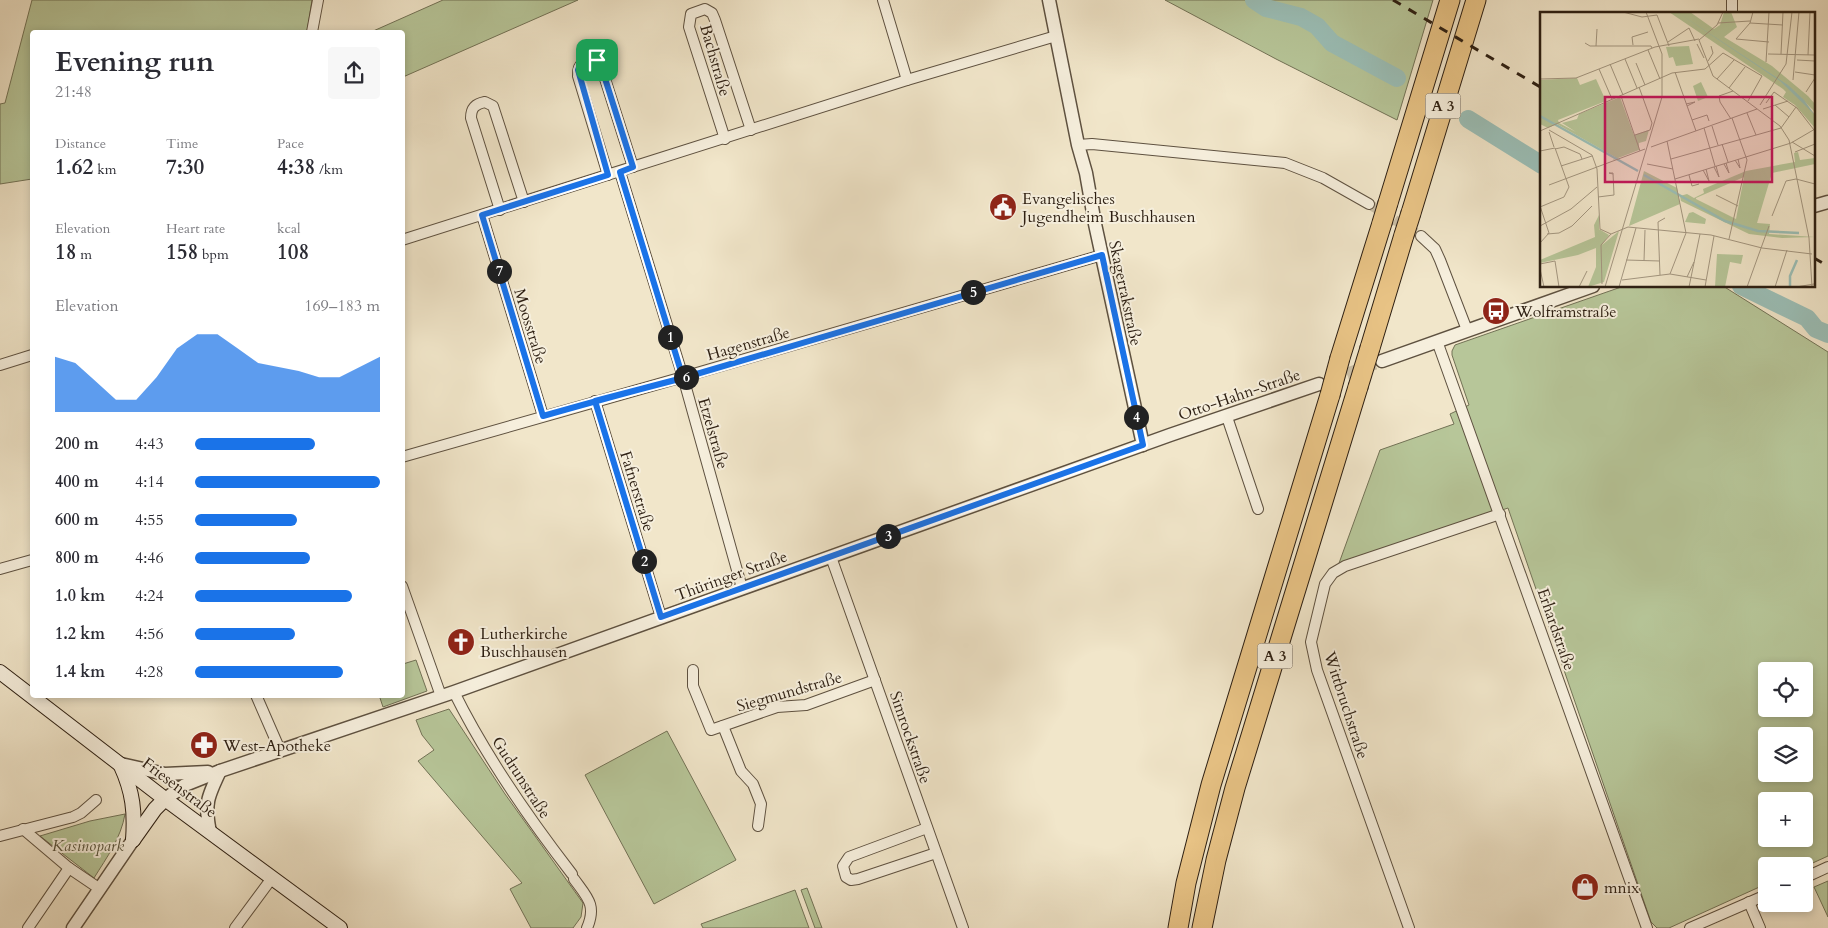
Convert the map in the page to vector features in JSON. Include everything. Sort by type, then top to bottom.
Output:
[{"type":"highway","name":"A 3","points":[[1178,928],[1186,882],[1211,785],[1324,389],[1340,358],[1450,0]]},
{"type":"highway","name":"A 3","points":[[1202,928],[1216,860],[1235,788],[1358,387],[1376,355],[1413,236],[1411,213],[1476,0]]},
{"type":"main road","name":"Friesenstraße","points":[[0,672],[30,695]]},
{"type":"main road","name":"Friesenstraße","points":[[34,698],[165,799],[340,928]]},
{"type":"main road","points":[[120,763],[128,781],[132,798],[133,840]]},
{"type":"main road","points":[[133,840],[155,809],[165,799]]},
{"type":"street","points":[[312,30],[318,0]]},
{"type":"street","points":[[883,0],[907,80]]},
{"type":"street","name":"Skagerrakstraße","points":[[1049,0],[1078,145],[1086,173],[1095,224],[1143,445]]},
{"type":"street","name":"Bachstraße","points":[[725,139],[689,27],[691,14],[705,9],[712,13],[751,130]]},
{"type":"street","points":[[405,237],[500,210],[907,80],[1056,36]]},
{"type":"street","points":[[608,175],[578,76],[578,70],[583,62],[590,59],[597,60],[600,63],[633,167]]},
{"type":"street","points":[[500,210],[471,118],[472,110],[476,104],[490,103],[495,111],[524,202]]},
{"type":"street","points":[[1078,145],[1092,144],[1285,163],[1323,178],[1369,204]]},
{"type":"street","name":"Etzelstraße","points":[[620,172],[683,378],[742,588]]},
{"type":"street","name":"Moosstraße","points":[[482,215],[543,416]]},
{"type":"street","points":[[1413,236],[1435,249],[1467,330]]},
{"type":"street","name":"Hagenstraße","points":[[405,456],[595,401],[683,378],[1102,255]]},
{"type":"street","points":[[1376,355],[1438,341],[1587,288]]},
{"type":"street","name":"Erhardstraße","points":[[1438,341],[1647,928]]},
{"type":"street","points":[[0,365],[30,356]]},
{"type":"street","name":"Otto-Hahn-Straße","points":[[1170,435],[1324,389]]},
{"type":"street","name":"Fafnerstraße","points":[[595,401],[661,617]]},
{"type":"street","points":[[1227,417],[1258,509]]},
{"type":"street","name":"Thüringer Straße","points":[[165,799],[185,785],[220,771],[447,694],[1170,435]]},
{"type":"street","name":"Wittbruchstraße","points":[[1409,928],[1317,670],[1311,642],[1325,584],[1333,573],[1345,566],[1500,514]]},
{"type":"street","name":"Simrockstraße","points":[[830,557],[963,928]]},
{"type":"street","points":[[0,569],[30,561]]},
{"type":"street","name":"Gudrunstraße","points":[[405,593],[447,694],[591,905],[592,917],[587,928]]},
{"type":"street","name":"Siegmundstraße","points":[[693,670],[693,686],[711,730],[776,707],[806,704],[875,680]]},
{"type":"street","points":[[257,698],[280,750]]},
{"type":"street","points":[[723,726],[740,771],[753,784],[761,804],[758,826]]},
{"type":"street","points":[[120,763],[165,774],[220,771],[210,791],[206,807],[210,832]]},
{"type":"street","points":[[0,836],[73,817],[81,813],[96,800]]},
{"type":"street","points":[[927,828],[849,857],[843,866],[843,871],[846,877],[851,880],[858,879],[936,853]]},
{"type":"street","points":[[23,829],[69,868],[100,889]]},
{"type":"street","points":[[73,928],[133,840]]},
{"type":"street","points":[[1813,874],[1828,867]]},
{"type":"street","points":[[28,928],[69,868]]},
{"type":"street","points":[[235,928],[272,878]]},
{"type":"street","points":[[1690,928],[1758,898]]},
{"type":"street","points":[[1749,902],[1760,928]]},
{"type":"green space","points":[[32,0],[312,0],[307,30],[30,30],[30,179],[0,184],[0,104],[5,103]]},
{"type":"green space","points":[[443,0],[578,0],[405,76],[405,30],[376,30]]},
{"type":"green space","points":[[1165,0],[1433,0],[1397,120]]},
{"type":"green space","points":[[1618,288],[1726,288],[1828,352],[1828,856],[1813,863],[1813,857],[1758,857],[1758,888],[1669,928],[1657,928],[1651,922],[1508,508],[1338,566],[1380,450],[1454,424],[1450,414],[1469,405],[1452,355],[1455,345]]},
{"type":"green space","points":[[416,660],[427,691],[383,707],[380,698],[405,698],[405,663]]},
{"type":"green space","points":[[449,709],[505,794],[583,903],[581,917],[573,928],[531,928],[510,889],[522,883],[418,761],[434,750],[422,735],[416,720]]},
{"type":"green space","points":[[667,731],[736,860],[654,904],[585,775]]},
{"type":"green space","name":"Kasinopark","points":[[125,814],[117,839],[94,878],[40,836],[90,821]]},
{"type":"green space","points":[[1828,881],[1828,917],[1814,887]]},
{"type":"green space","points":[[807,888],[822,928],[815,928],[801,890]]},
{"type":"green space","points":[[795,890],[809,928],[703,928],[701,924]]},
{"type":"waterway","points":[[1254,0],[1266,8],[1301,17],[1317,26],[1332,43],[1397,78]]},
{"type":"waterway","points":[[1468,119],[1540,164]]},
{"type":"waterway","points":[[1745,288],[1807,318],[1816,329],[1828,334]]},
{"type":"tunnel","points":[[1369,204],[1421,236]]},
{"type":"tunnel","points":[[1330,380],[1382,361]]},
{"type":"railway","points":[[1393,0],[1540,87]]},
{"type":"railway","points":[[1816,259],[1828,266]]},
{"type":"place","name":"Evangelisches Jugendheim Buschhausen","points":[[1003,207]]},
{"type":"place","name":"Wolframstraße","points":[[1496,311]]},
{"type":"place","name":"Lutherkirche Buschhausen","points":[[461,642]]},
{"type":"place","name":"West-Apotheke","points":[[204,745]]},
{"type":"place","name":"mnix","points":[[1585,887]]},
{"type":"route","points":[[597,60],[590,59],[579,65],[578,76],[608,175],[482,215],[543,416],[595,401],[639,389],[683,378],[1102,255],[1143,445],[661,617],[595,401],[683,378],[620,172],[633,167],[600,63],[597,60]]}]
